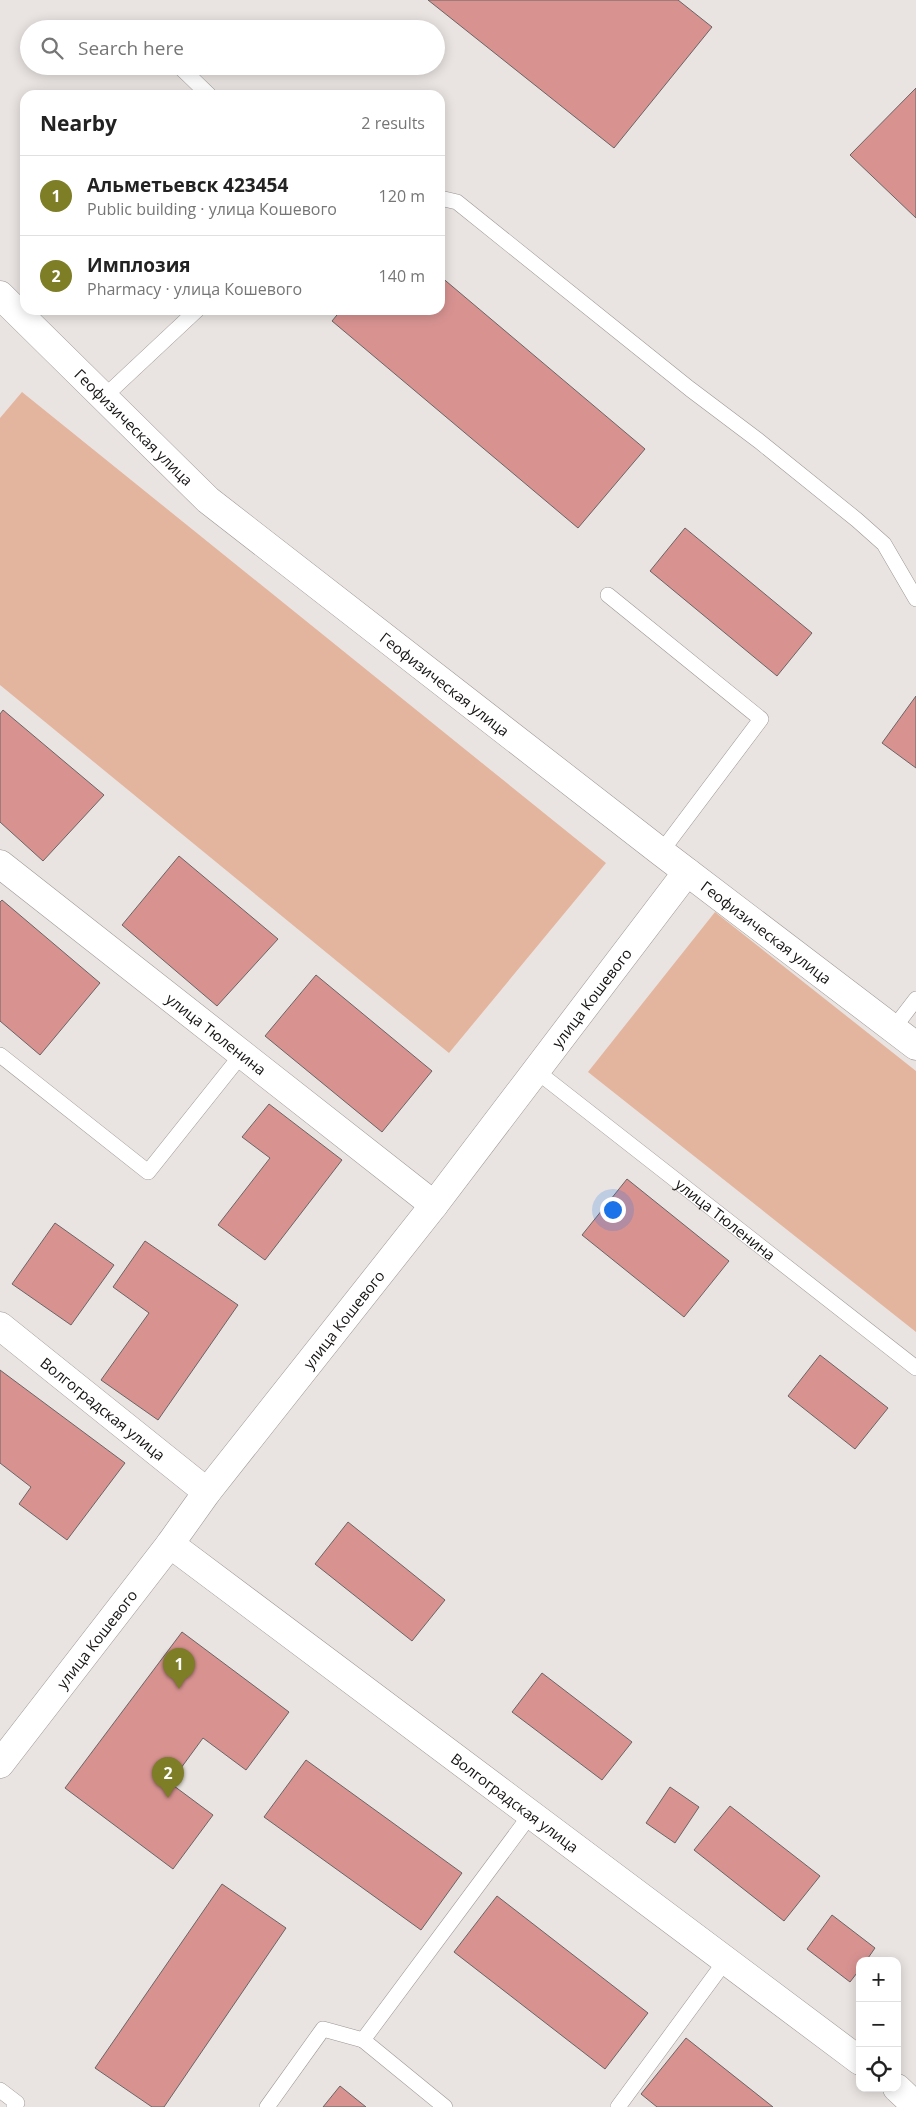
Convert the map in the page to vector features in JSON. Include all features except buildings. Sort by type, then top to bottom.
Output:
[{"type":"street","name":"Геофизическая улица","points":[[3,306],[104,397],[208,500],[661,852],[916,1046]]},
{"type":"street","name":"улица Тюленина","points":[[0,864],[434,1204]]},
{"type":"street","name":"улица Кошевого","points":[[4,1751],[170,1544],[207,1492],[434,1204],[688,872]]},
{"type":"street","name":"Волгоградская улица","points":[[0,1326],[207,1492]]},
{"type":"street","name":"Волгоградская улица","points":[[170,1544],[856,2058]]},
{"type":"lane","points":[[188,75],[204,90]]},
{"type":"lane","points":[[445,199],[457,202],[857,520],[884,544],[916,599]]},
{"type":"lane","points":[[104,397],[192,315]]},
{"type":"lane","points":[[608,595],[761,719],[661,852]]},
{"type":"lane","points":[[893,1029],[916,999]]},
{"type":"lane","points":[[0,1055],[148,1172],[242,1054]]},
{"type":"lane","name":"улица Тюленина","points":[[535,1070],[916,1368]]},
{"type":"lane","points":[[363,2040],[531,1814]]},
{"type":"lane","points":[[618,2107],[726,1960]]},
{"type":"lane","points":[[267,2107],[323,2029],[363,2040],[445,2107]]},
{"type":"lane","points":[[0,2090],[17,2103],[14,2107]]},
{"type":"shaded area","points":[[22,392],[606,863],[449,1053],[0,685],[0,418]]},
{"type":"shaded area","points":[[715,912],[916,1071],[916,1332],[588,1072]]},
{"type":"place","name":"Альметьевск 423454","points":[[179,1689]]},
{"type":"place","name":"Имплозия","points":[[168,1798]]}]
